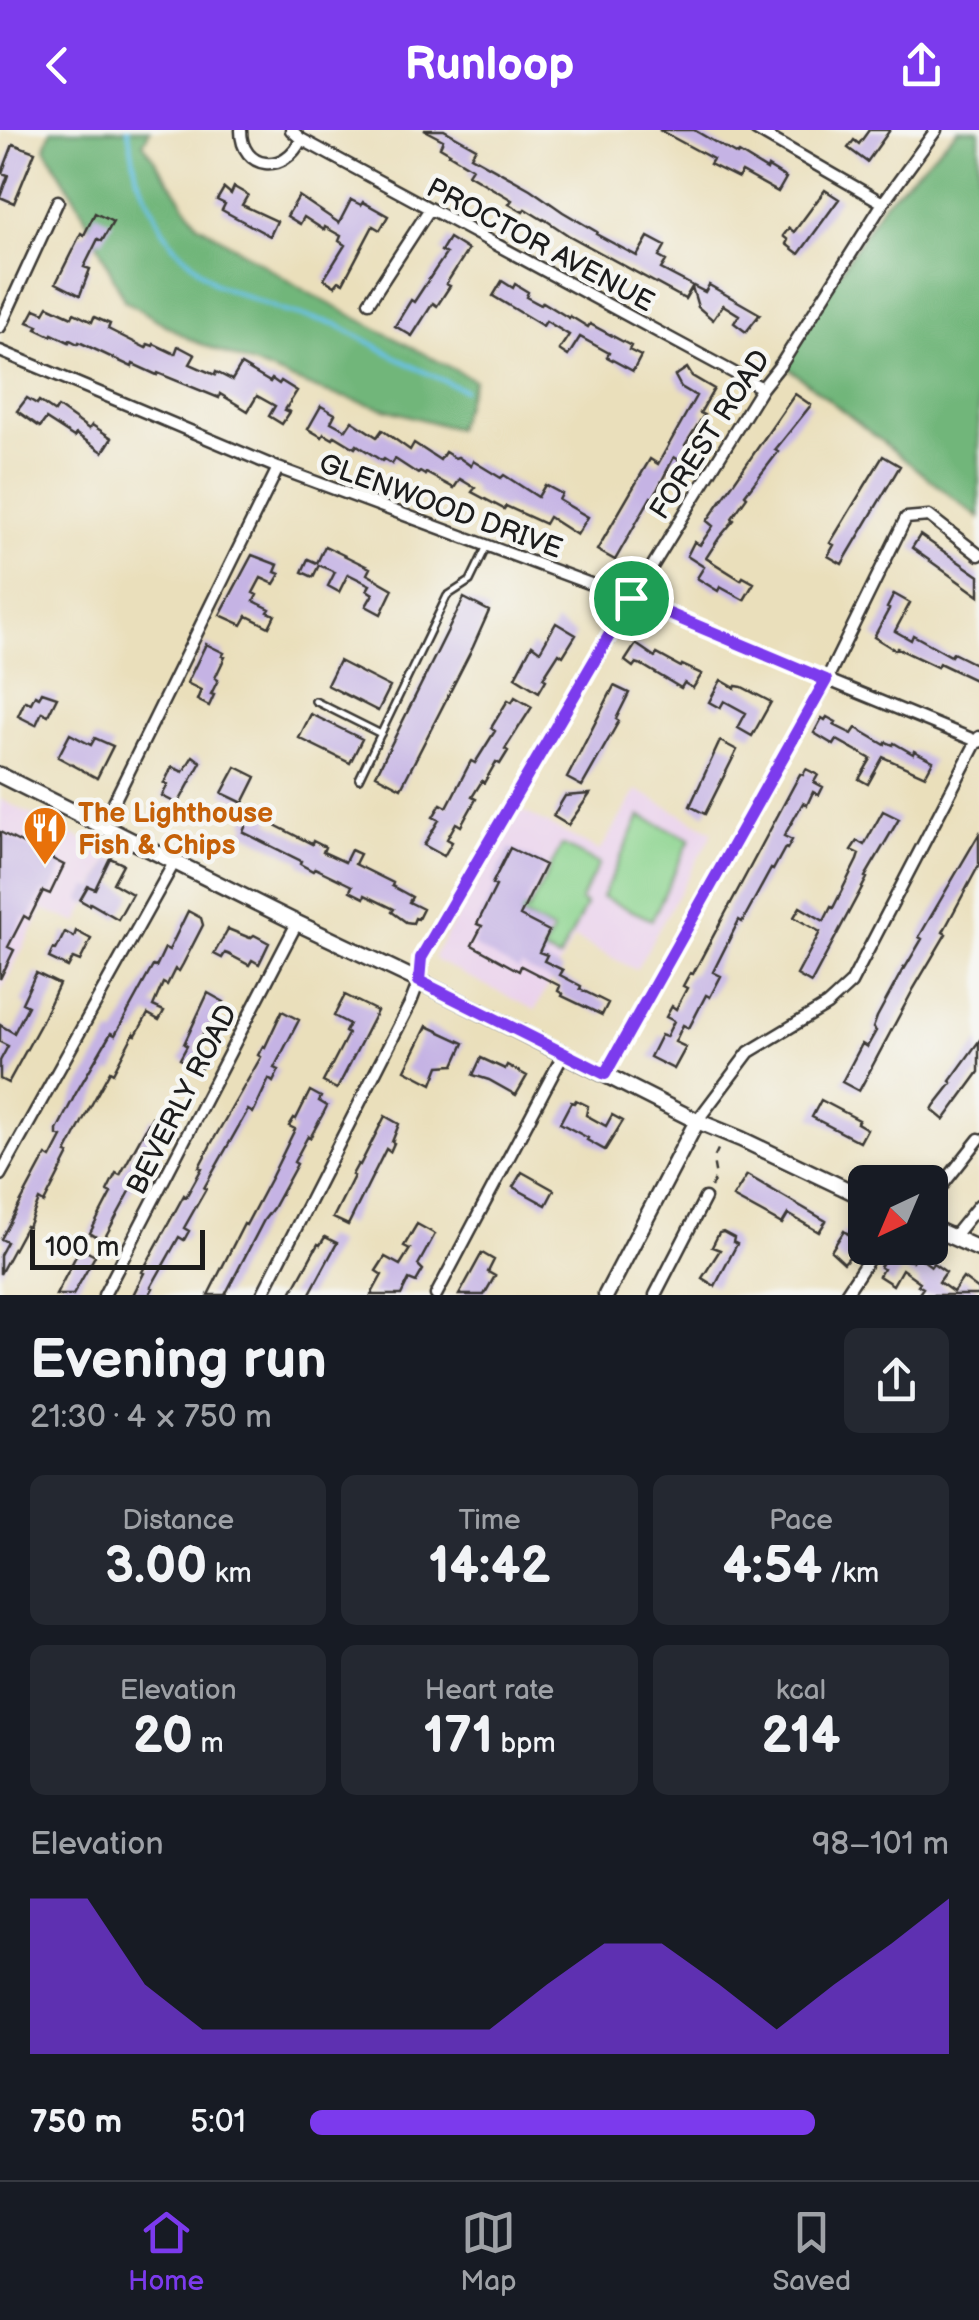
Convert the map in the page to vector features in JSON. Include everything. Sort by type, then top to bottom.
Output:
[{"type":"main road","points":[[0,775],[696,1121],[848,1190]]},
{"type":"main road","points":[[606,1295],[696,1121]]},
{"type":"main road","points":[[948,1236],[979,1249]]},
{"type":"street","points":[[242,130],[247,152],[258,161],[272,164],[285,160],[300,139]]},
{"type":"street","name":"PROCTOR AVENUE","points":[[290,130],[429,210],[762,388]]},
{"type":"street","points":[[756,130],[884,202]]},
{"type":"street","name":"FOREST ROAD","points":[[262,1295],[411,1002],[419,981],[421,958],[631,598],[762,388],[936,130]]},
{"type":"street","points":[[0,328],[58,201]]},
{"type":"street","points":[[368,302],[429,210]]},
{"type":"street","name":"GLENWOOD DRIVE","points":[[0,351],[278,468],[631,598],[978,740]]},
{"type":"street","points":[[102,826],[278,468]]},
{"type":"street","points":[[605,1074],[826,680],[906,518],[929,516],[979,555]]},
{"type":"street","points":[[696,1121],[749,1052],[826,1005],[850,983],[978,740]]},
{"type":"street","points":[[0,1175],[175,861]]},
{"type":"street","name":"BEVERLY ROAD","points":[[104,1295],[298,923]]},
{"type":"street","points":[[436,1295],[563,1055]]},
{"type":"street","points":[[948,1178],[979,1138]]},
{"type":"street","points":[[656,1295],[705,1198]]},
{"type":"street","points":[[953,1238],[979,1205]]},
{"type":"street","points":[[845,1295],[865,1265]]},
{"type":"lane","points":[[359,779],[447,596],[470,581],[487,546]]},
{"type":"lane","points":[[315,701],[380,734]]},
{"type":"path","points":[[705,1198],[716,1177],[713,1160],[726,1133]]},
{"type":"shaded area","points":[[637,790],[713,832],[636,970],[574,938],[535,1010],[437,961],[434,956],[521,810],[600,851]]},
{"type":"shaded area","points":[[0,799],[111,854],[78,923],[43,909],[0,993]]},
{"type":"green space","points":[[51,130],[150,130],[143,143],[198,224],[307,292],[474,380],[456,429],[322,391],[191,340],[124,300],[80,206],[45,148]]},
{"type":"green space","points":[[958,130],[979,130],[979,518],[782,363],[884,203]]},
{"type":"green space","points":[[640,816],[690,839],[652,920],[602,897]]},
{"type":"green space","points":[[562,845],[599,864],[580,901],[586,905],[559,959],[543,951],[553,931],[515,912],[518,906],[528,911]]},
{"type":"building","points":[[424,130],[444,130],[476,148],[471,156],[637,256],[648,237],[665,246],[659,257],[666,261],[661,269],[705,292],[709,285],[760,314],[746,332],[734,323],[739,315],[723,305],[713,320],[698,307],[692,287],[685,299],[544,219],[509,204],[512,200],[468,174],[472,168],[440,147],[443,140]]},
{"type":"building","points":[[659,130],[694,130],[786,178],[778,192],[742,172],[738,178],[710,164],[713,159]]},
{"type":"building","points":[[869,130],[890,130],[867,162],[848,148],[854,140],[859,144]]},
{"type":"building","points":[[13,144],[35,152],[14,203],[0,197],[8,175],[2,173]]},
{"type":"building","points":[[234,187],[248,195],[242,205],[277,221],[270,236],[222,210],[225,204],[217,200],[224,188],[231,194]]},
{"type":"building","points":[[825,190],[839,199],[799,254],[786,244],[788,240],[783,236],[789,228],[794,232]]},
{"type":"building","points":[[299,196],[339,223],[351,200],[388,216],[380,230],[373,226],[343,283],[339,281],[335,286],[324,279],[345,245],[339,241],[341,236],[304,217],[300,224],[287,216]]},
{"type":"building","points":[[95,213],[113,222],[102,241],[98,239],[84,267],[90,269],[80,295],[56,283]]},
{"type":"building","points":[[449,238],[468,250],[437,306],[433,303],[412,336],[395,326],[446,254],[441,251]]},
{"type":"building","points":[[502,281],[528,292],[526,297],[541,305],[543,302],[631,346],[629,350],[641,356],[633,371],[580,337],[568,356],[559,350],[569,335],[546,321],[543,326],[493,296]]},
{"type":"building","points":[[48,306],[92,322],[94,317],[110,324],[108,329],[146,348],[154,344],[175,354],[178,346],[195,355],[190,364],[215,375],[216,372],[232,380],[241,365],[270,382],[281,381],[297,391],[285,410],[290,412],[282,424],[269,416],[275,406],[257,396],[248,411],[220,394],[219,398],[133,364],[132,367],[79,342],[51,336],[28,322],[35,309],[44,313]]},
{"type":"building","points":[[687,368],[692,376],[714,389],[687,447],[679,460],[674,457],[615,560],[597,550],[650,459],[658,464],[696,396],[681,387],[675,376]]},
{"type":"building","points":[[795,394],[811,405],[775,450],[778,452],[745,495],[734,520],[706,558],[741,580],[743,577],[754,583],[744,600],[697,578],[704,567],[687,556],[694,542],[700,545],[713,526],[707,521]]},
{"type":"building","points":[[27,398],[55,412],[58,407],[89,429],[92,425],[112,438],[103,452],[46,419],[40,427],[17,411]]},
{"type":"building","points":[[321,406],[335,414],[331,422],[346,430],[352,421],[377,437],[382,430],[410,450],[414,443],[440,460],[445,452],[471,466],[473,461],[538,497],[545,485],[562,494],[559,500],[588,517],[577,535],[549,517],[545,524],[506,506],[504,509],[472,492],[475,488],[460,479],[454,488],[426,473],[418,474],[395,459],[392,464],[382,461],[335,436],[322,437],[308,429]]},
{"type":"building","points":[[883,456],[900,466],[842,564],[828,556],[834,545],[830,543]]},
{"type":"building","points":[[920,535],[979,576],[979,596],[912,548]]},
{"type":"building","points":[[325,546],[370,568],[367,574],[393,589],[381,614],[366,606],[373,594],[367,590],[370,585],[348,574],[339,592],[328,586],[335,572],[319,565],[313,577],[302,572],[308,559],[317,563]]},
{"type":"building","points":[[252,555],[278,565],[275,572],[280,574],[274,584],[261,578],[253,593],[257,595],[254,601],[275,615],[269,627],[247,616],[242,625],[220,615]]},
{"type":"building","points":[[894,594],[910,603],[895,631],[911,640],[913,635],[979,666],[979,682],[939,663],[937,667],[895,650],[874,637]]},
{"type":"building","points":[[464,598],[489,611],[401,788],[376,775]]},
{"type":"building","points":[[556,623],[576,635],[563,656],[559,653],[539,692],[515,677],[532,645],[540,651]]},
{"type":"building","points":[[206,644],[225,657],[209,706],[197,700],[201,690],[187,683]]},
{"type":"building","points":[[636,644],[655,657],[657,654],[702,674],[693,688],[684,683],[681,688],[642,665],[636,663],[633,667],[625,661]]},
{"type":"building","points":[[339,661],[390,687],[378,711],[327,685]]},
{"type":"building","points":[[721,680],[771,702],[752,736],[738,728],[746,713],[724,701],[720,708],[709,702]]},
{"type":"building","points":[[614,686],[629,693],[616,719],[619,721],[582,786],[567,778]]},
{"type":"building","points":[[42,692],[57,697],[48,715],[42,712],[36,725],[18,716],[25,701],[31,703]]},
{"type":"building","points":[[515,697],[532,707],[500,764],[496,762],[472,797],[476,799],[461,826],[456,823],[444,856],[424,845],[439,820],[433,817],[441,804],[447,807],[471,761],[475,763],[495,731],[491,728],[508,700],[512,702]]},
{"type":"building","points":[[311,714],[362,739],[350,763],[299,738]]},
{"type":"building","points":[[827,717],[852,734],[856,728],[885,745],[894,743],[933,761],[925,776],[883,757],[868,784],[859,779],[871,759],[837,740],[834,745],[814,733],[822,718]]},
{"type":"building","points":[[70,734],[91,745],[95,738],[113,746],[97,778],[58,757]]},
{"type":"building","points":[[720,741],[737,750],[705,814],[690,806]]},
{"type":"building","points":[[193,756],[201,762],[178,804],[162,796],[172,767],[183,772]]},
{"type":"building","points":[[236,767],[256,777],[243,803],[222,793]]},
{"type":"building","points":[[806,769],[818,775],[814,782],[823,787],[819,795],[813,792],[807,805],[803,803],[784,836],[792,840],[742,922],[739,920],[713,972],[721,976],[710,997],[706,995],[689,1028],[683,1025],[675,1042],[686,1047],[674,1069],[650,1057],[661,1035],[666,1037],[674,1021],[666,1017],[672,1006],[676,1009],[690,973],[693,974]]},
{"type":"building","points":[[590,794],[568,825],[553,816],[565,796]]},
{"type":"building","points":[[883,811],[899,819],[811,983],[797,975],[820,932],[794,917],[800,907],[824,921],[857,860],[859,854],[851,850],[857,841],[864,845]]},
{"type":"building","points":[[248,812],[271,818],[269,822],[325,847],[323,852],[345,862],[351,850],[360,854],[355,864],[393,883],[392,886],[412,897],[409,902],[423,909],[418,919],[406,922],[392,912],[394,909],[350,891],[352,886],[315,868],[313,871],[243,832]]},
{"type":"building","points":[[0,832],[64,865],[50,894],[43,891],[29,919],[24,916],[8,947],[14,950],[0,979]]},
{"type":"building","points":[[979,834],[979,865],[943,932],[946,934],[859,1091],[842,1082],[862,1044],[867,1047],[876,1031],[873,1028],[877,1017]]},
{"type":"building","points":[[510,848],[545,865],[520,916],[549,931],[539,952],[547,955],[544,961],[563,970],[560,975],[608,1003],[602,1015],[562,996],[560,986],[521,966],[519,971],[472,945],[482,926],[477,924],[496,886],[492,884]]},
{"type":"building","points":[[110,858],[123,864],[113,883],[132,894],[118,919],[80,900],[88,886],[95,889]]},
{"type":"building","points":[[188,911],[201,918],[203,925],[179,971],[175,969],[167,985],[163,983],[153,1006],[164,1011],[159,1020],[148,1014],[113,1073],[110,1071],[44,1203],[39,1200],[0,1274],[0,1255],[7,1242],[1,1239],[46,1155],[51,1158],[62,1137],[57,1130],[76,1093],[111,1033],[115,1035],[153,966],[156,967],[165,948],[169,950]]},
{"type":"building","points":[[228,929],[269,943],[259,964],[252,960],[249,965],[225,953],[222,958],[214,954]]},
{"type":"building","points":[[76,931],[91,939],[80,961],[73,958],[68,967],[49,958],[65,932],[74,937]]},
{"type":"building","points":[[36,973],[59,984],[8,1083],[0,1079],[0,1061],[8,1046],[0,1042],[0,1025],[14,1033],[28,1006],[22,1003]]},
{"type":"building","points":[[208,993],[224,1002],[195,1049],[208,1056],[200,1070],[180,1059]]},
{"type":"building","points":[[345,995],[377,1011],[337,1089],[323,1082],[348,1034],[345,1032],[349,1024],[334,1016]]},
{"type":"building","points":[[282,1011],[299,1020],[274,1068],[279,1070],[273,1082],[269,1079],[253,1113],[248,1110],[184,1228],[189,1231],[184,1240],[179,1237],[149,1295],[133,1295],[261,1057],[258,1055]]},
{"type":"building","points":[[427,1026],[464,1043],[454,1065],[439,1066],[432,1084],[405,1070]]},
{"type":"building","points":[[979,1041],[979,1072],[944,1120],[932,1110]]},
{"type":"building","points":[[481,1058],[527,1076],[516,1095],[473,1075]]},
{"type":"building","points":[[310,1091],[327,1106],[324,1112],[225,1295],[208,1295],[272,1176],[295,1129],[289,1126]]},
{"type":"building","points":[[576,1100],[588,1106],[586,1115],[606,1126],[612,1115],[623,1121],[605,1150],[560,1123]]},
{"type":"building","points":[[821,1100],[859,1120],[857,1123],[867,1129],[860,1142],[812,1117]]},
{"type":"building","points":[[385,1116],[399,1124],[394,1143],[390,1152],[386,1149],[348,1225],[333,1218]]},
{"type":"building","points":[[152,1117],[166,1125],[103,1241],[90,1233],[111,1193],[107,1191],[116,1173],[120,1175]]},
{"type":"building","points":[[522,1172],[554,1190],[546,1205],[513,1187]]},
{"type":"building","points":[[747,1175],[826,1221],[819,1232],[788,1214],[782,1224],[733,1197]]},
{"type":"building","points":[[417,1224],[435,1234],[418,1265],[423,1270],[416,1282],[409,1279],[401,1295],[371,1295],[382,1275],[376,1271],[385,1257],[400,1265],[410,1249],[404,1246]]},
{"type":"building","points":[[844,1231],[848,1234],[848,1258],[844,1263],[831,1251]]},
{"type":"building","points":[[723,1232],[737,1244],[715,1286],[702,1278],[720,1250],[712,1247]]},
{"type":"building","points":[[325,1237],[337,1243],[309,1295],[290,1295],[318,1244]]},
{"type":"building","points":[[80,1248],[95,1256],[73,1295],[56,1295]]},
{"type":"building","points":[[482,1253],[494,1260],[488,1272],[495,1276],[484,1295],[459,1295]]},
{"type":"building","points":[[936,1265],[946,1272],[939,1282],[953,1292],[963,1278],[979,1290],[979,1295],[918,1295],[923,1288],[918,1285],[920,1282],[902,1269],[893,1285],[879,1276],[883,1269],[880,1267]]},
{"type":"waterway","points":[[128,130],[137,177],[163,230],[173,245],[215,284],[283,311],[336,324],[464,390]]},
{"type":"place","name":"The Lighthouse Fish & Chips","points":[[45,866]]},
{"type":"route","points":[[631,598],[826,680],[605,1074],[419,981],[421,958],[631,598]]}]
